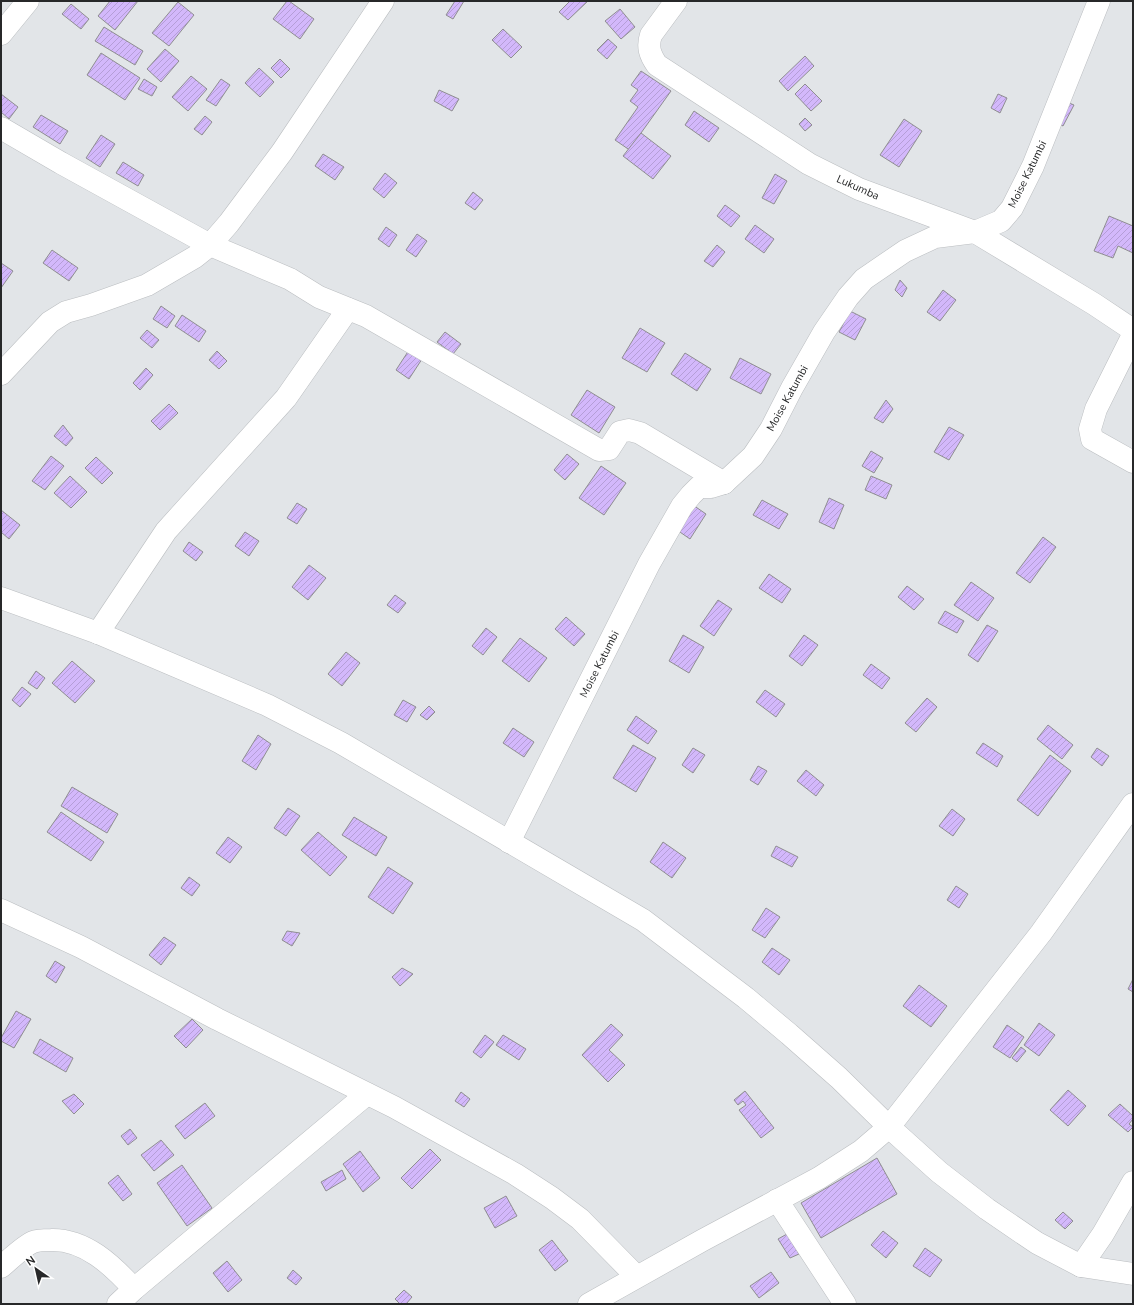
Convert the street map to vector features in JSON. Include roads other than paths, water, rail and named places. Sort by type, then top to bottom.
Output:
[{"type":"street","points":[[1,34],[28,1]]},
{"type":"street","points":[[1,374],[50,322],[66,312],[90,306],[147,285],[195,257],[210,245],[230,222],[282,152],[383,1]]},
{"type":"street","name":"Lukumba","points":[[676,1],[651,35],[649,41],[649,52],[657,65],[809,164],[859,189],[975,232],[1094,304],[1133,330]]},
{"type":"street","name":"Moise Katumbi","points":[[509,842],[649,564],[682,506],[699,487],[711,487],[724,483],[752,456],[771,429],[792,388],[824,332],[848,297],[864,279],[905,251],[935,237],[975,232],[1001,221],[1012,208],[1033,166],[1099,1]]},
{"type":"street","points":[[2,131],[210,245],[290,279],[319,297],[366,316],[599,450],[609,449],[620,432],[629,430],[640,433],[724,483]]},
{"type":"street","points":[[98,633],[166,531],[286,398],[348,309]]},
{"type":"street","points":[[1133,335],[1096,409],[1090,430],[1092,439],[1133,462]]},
{"type":"street","points":[[1,598],[98,633],[268,705],[341,742],[644,920],[746,998],[789,1034],[839,1078],[889,1127],[939,1172],[987,1209],[1037,1243],[1080,1266],[1133,1274]]},
{"type":"street","points":[[589,1304],[636,1276],[819,1178],[861,1151],[889,1127],[1041,933],[1133,804]]},
{"type":"street","points":[[1,910],[81,947],[217,1019],[394,1107],[515,1174],[552,1198],[580,1219],[636,1276]]},
{"type":"street","points":[[118,1304],[367,1094]]},
{"type":"street","points":[[1080,1266],[1103,1234],[1133,1182]]},
{"type":"street","points":[[777,1200],[845,1304]]},
{"type":"street","points":[[1,1267],[32,1242],[55,1240],[72,1242],[97,1255],[118,1272],[134,1289]]}]
